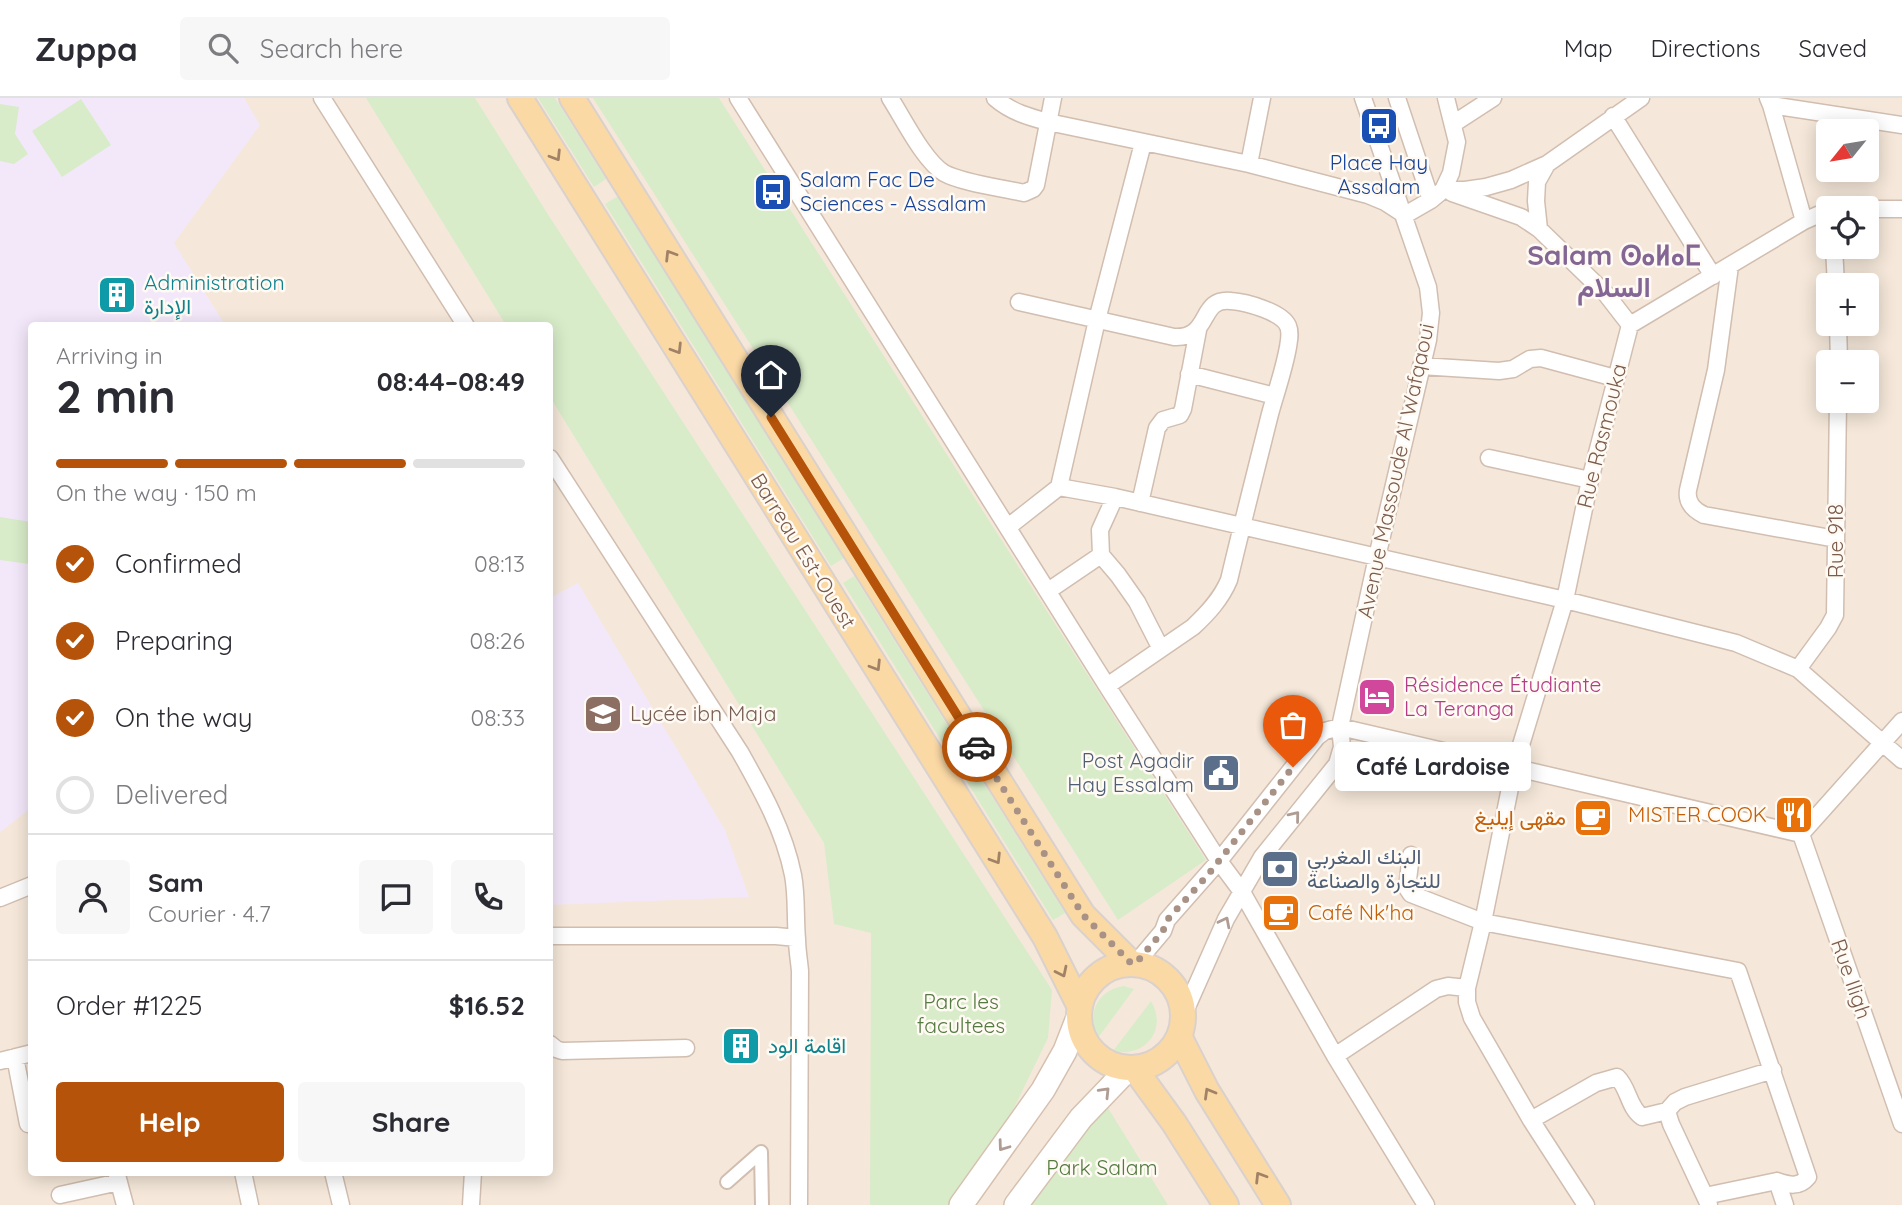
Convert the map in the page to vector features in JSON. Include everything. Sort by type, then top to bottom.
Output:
[{"type":"main road","name":"Barreau Est-Ouest","points":[[520,98],[1045,937],[1080,1011]]},
{"type":"main road","name":"Barreau Est-Ouest","points":[[572,98],[1083,915],[1134,963]]},
{"type":"main road","points":[[961,1205],[1043,1090],[1065,1051],[1083,995],[1090,984],[1101,973],[1115,966],[1134,963],[1156,971],[1175,987],[1181,1001],[1181,1026],[1174,1046],[1156,1061],[1132,1068],[1081,1118],[1016,1205]]},
{"type":"main road","points":[[1080,1011],[1084,1038],[1092,1052],[1110,1063],[1132,1068],[1167,1112],[1226,1205]]},
{"type":"main road","points":[[1181,1026],[1207,1091],[1278,1205]]},
{"type":"street","points":[[322,98],[463,322]]},
{"type":"street","points":[[738,98],[1107,686],[1241,892],[1335,1056],[1426,1205]]},
{"type":"street","points":[[890,98],[928,157],[945,173],[1024,193],[1036,185],[1053,98]]},
{"type":"street","points":[[995,98],[1022,114],[1048,122],[1249,164],[1368,195],[1405,215],[1437,195],[1511,180],[1547,164],[1641,98]]},
{"type":"street","points":[[1249,164],[1262,98]]},
{"type":"street","name":"Avenue Massoude Al Wafqaoui","points":[[1181,1026],[1210,953],[1241,892],[1262,857],[1337,764],[1342,747],[1340,727],[1430,327],[1430,300],[1425,274],[1363,98]]},
{"type":"street","points":[[1397,98],[1437,195]]},
{"type":"street","points":[[1437,195],[1451,173],[1457,142],[1446,98]]},
{"type":"street","points":[[1453,124],[1493,98]]},
{"type":"street","points":[[1804,221],[1770,101],[1902,125]]},
{"type":"street","points":[[1613,116],[1713,276]]},
{"type":"street","points":[[1008,527],[1059,486],[1097,320],[1143,143]]},
{"type":"street","points":[[1539,229],[1537,182],[1547,164]]},
{"type":"street","points":[[1437,195],[1521,217],[1539,229],[1606,294],[1630,325],[1816,216]]},
{"type":"street","points":[[1879,209],[1902,209]]},
{"type":"street","points":[[1730,266],[1716,370],[1688,490],[1689,502],[1704,515],[1836,539]]},
{"type":"street","points":[[1107,686],[1204,617],[1224,592],[1288,350],[1288,327],[1275,313],[1231,301],[1222,301],[1208,310],[1198,330],[1183,409],[1180,415],[1163,420],[1157,428],[1140,503]]},
{"type":"street","points":[[1019,302],[1174,337],[1185,338],[1198,330]]},
{"type":"street","name":"Rue Rasmouka","points":[[1467,988],[1514,768],[1564,600],[1590,480],[1630,325]]},
{"type":"street","points":[[1421,366],[1500,371],[1513,369],[1530,359],[1541,358],[1615,378]]},
{"type":"street","points":[[1189,374],[1275,396]]},
{"type":"street","name":"Rue 918","points":[[1798,669],[1835,615],[1838,413]]},
{"type":"street","points":[[1489,458],[1590,480]]},
{"type":"street","points":[[553,465],[740,752],[767,800],[785,841],[793,875],[800,971],[799,1205]]},
{"type":"street","points":[[1059,486],[1564,600],[1736,643],[1798,669],[1902,760]]},
{"type":"street","points":[[1115,497],[1100,530],[1101,555],[1137,602],[1161,649]]},
{"type":"street","points":[[1048,591],[1101,555]]},
{"type":"street","points":[[1134,963],[1163,931],[1167,920],[1219,861],[1317,737],[1325,731],[1340,727],[1801,834],[1902,721]]},
{"type":"street","name":"Rue Iligh","points":[[1801,834],[1902,1124]]},
{"type":"street","points":[[1411,855],[1407,888],[1411,894],[1483,922],[1738,971],[1808,1177],[1797,1185],[1777,1181],[1707,1201],[1667,1111]]},
{"type":"street","points":[[0,898],[28,890]]},
{"type":"street","points":[[553,936],[797,938]]},
{"type":"street","points":[[1335,1056],[1436,989],[1448,986],[1467,988],[1467,1002],[1472,1018],[1531,1120],[1586,1205]]},
{"type":"street","points":[[553,1046],[562,1051],[686,1048]]},
{"type":"street","points":[[28,1055],[7,1059],[28,1124]]},
{"type":"street","points":[[1531,1120],[1584,1089],[1617,1077],[1625,1086],[1634,1111],[1642,1117],[1667,1111],[1675,1102],[1685,1097],[1773,1070]]},
{"type":"street","points":[[727,1182],[761,1152],[762,1205]]},
{"type":"street","points":[[244,1176],[250,1205]]},
{"type":"street","points":[[333,1176],[341,1205]]},
{"type":"street","points":[[471,1205],[473,1176]]},
{"type":"street","points":[[60,1195],[118,1177],[125,1205]]},
{"type":"street","points":[[1777,1181],[1785,1205]]},
{"type":"shaded area","points":[[0,98],[1902,98],[1902,1205],[0,1205]]},
{"type":"shaded area","points":[[0,98],[244,98],[260,125],[174,243],[223,322],[28,322],[28,810],[0,832]]},
{"type":"shaded area","name":"Lycée ibn Maja","points":[[578,583],[725,830],[749,897],[553,905],[553,596]]},
{"type":"green space","name":"Parc les facultees","points":[[366,98],[475,98],[1052,990],[1048,1038],[992,1153],[953,1205],[870,1205],[871,933],[834,924],[824,843],[553,402],[553,322],[504,322]]},
{"type":"green space","points":[[538,98],[555,98],[606,179],[594,187]]},
{"type":"green space","points":[[593,98],[719,98],[1206,860],[1118,920]]},
{"type":"green space","points":[[81,99],[111,145],[62,177],[32,131]]},
{"type":"green space","points":[[0,104],[19,107],[15,134],[28,154],[14,164],[0,161]]},
{"type":"green space","points":[[618,196],[844,558],[831,566],[605,204]]},
{"type":"green space","points":[[0,517],[28,522],[28,564],[0,560]]},
{"type":"green space","points":[[854,576],[1065,913],[1053,920],[843,583]]},
{"type":"green space","points":[[1124,986],[1134,989],[1098,1038],[1093,1021],[1096,1005],[1107,993]]},
{"type":"green space","points":[[1151,1001],[1157,1022],[1150,1040],[1135,1050],[1113,1051]]},
{"type":"green space","name":"Park Salam","points":[[1105,1103],[1168,1205],[1030,1205]]},
{"type":"way so far","points":[[977,747],[1083,915],[1131,963],[1136,963],[1160,935],[1167,920],[1194,892],[1293,767]]},
{"type":"place","name":"Place Hay Assalam","points":[[1379,126]]},
{"type":"place","name":"Salam Fac De Sciences - Assalam","points":[[773,192]]},
{"type":"place","name":"Administration الإدارة","points":[[117,295]]},
{"type":"place","name":"Résidence Étudiante La Teranga","points":[[1377,697]]},
{"type":"place","name":"Lycée ibn Maja","points":[[603,714]]},
{"type":"place","name":"Café Lardoise","points":[[1293,767]]},
{"type":"place","name":"Post Agadir Hay Essalam","points":[[1221,773]]},
{"type":"place","name":"MISTER COOK","points":[[1794,815]]},
{"type":"place","name":"مقهى إيليغ","points":[[1593,818]]},
{"type":"place","name":"البنك المغربي للتجارة والصناعة","points":[[1280,869]]},
{"type":"place","name":"Café Nk'ha","points":[[1281,913]]},
{"type":"place","name":"اقامة الود","points":[[741,1046]]},
{"type":"district","name":"Salam ⵙⴰⵍⴰⵎ السلام","points":[[1614,271]]},
{"type":"route","points":[[771,417],[977,747]]}]
